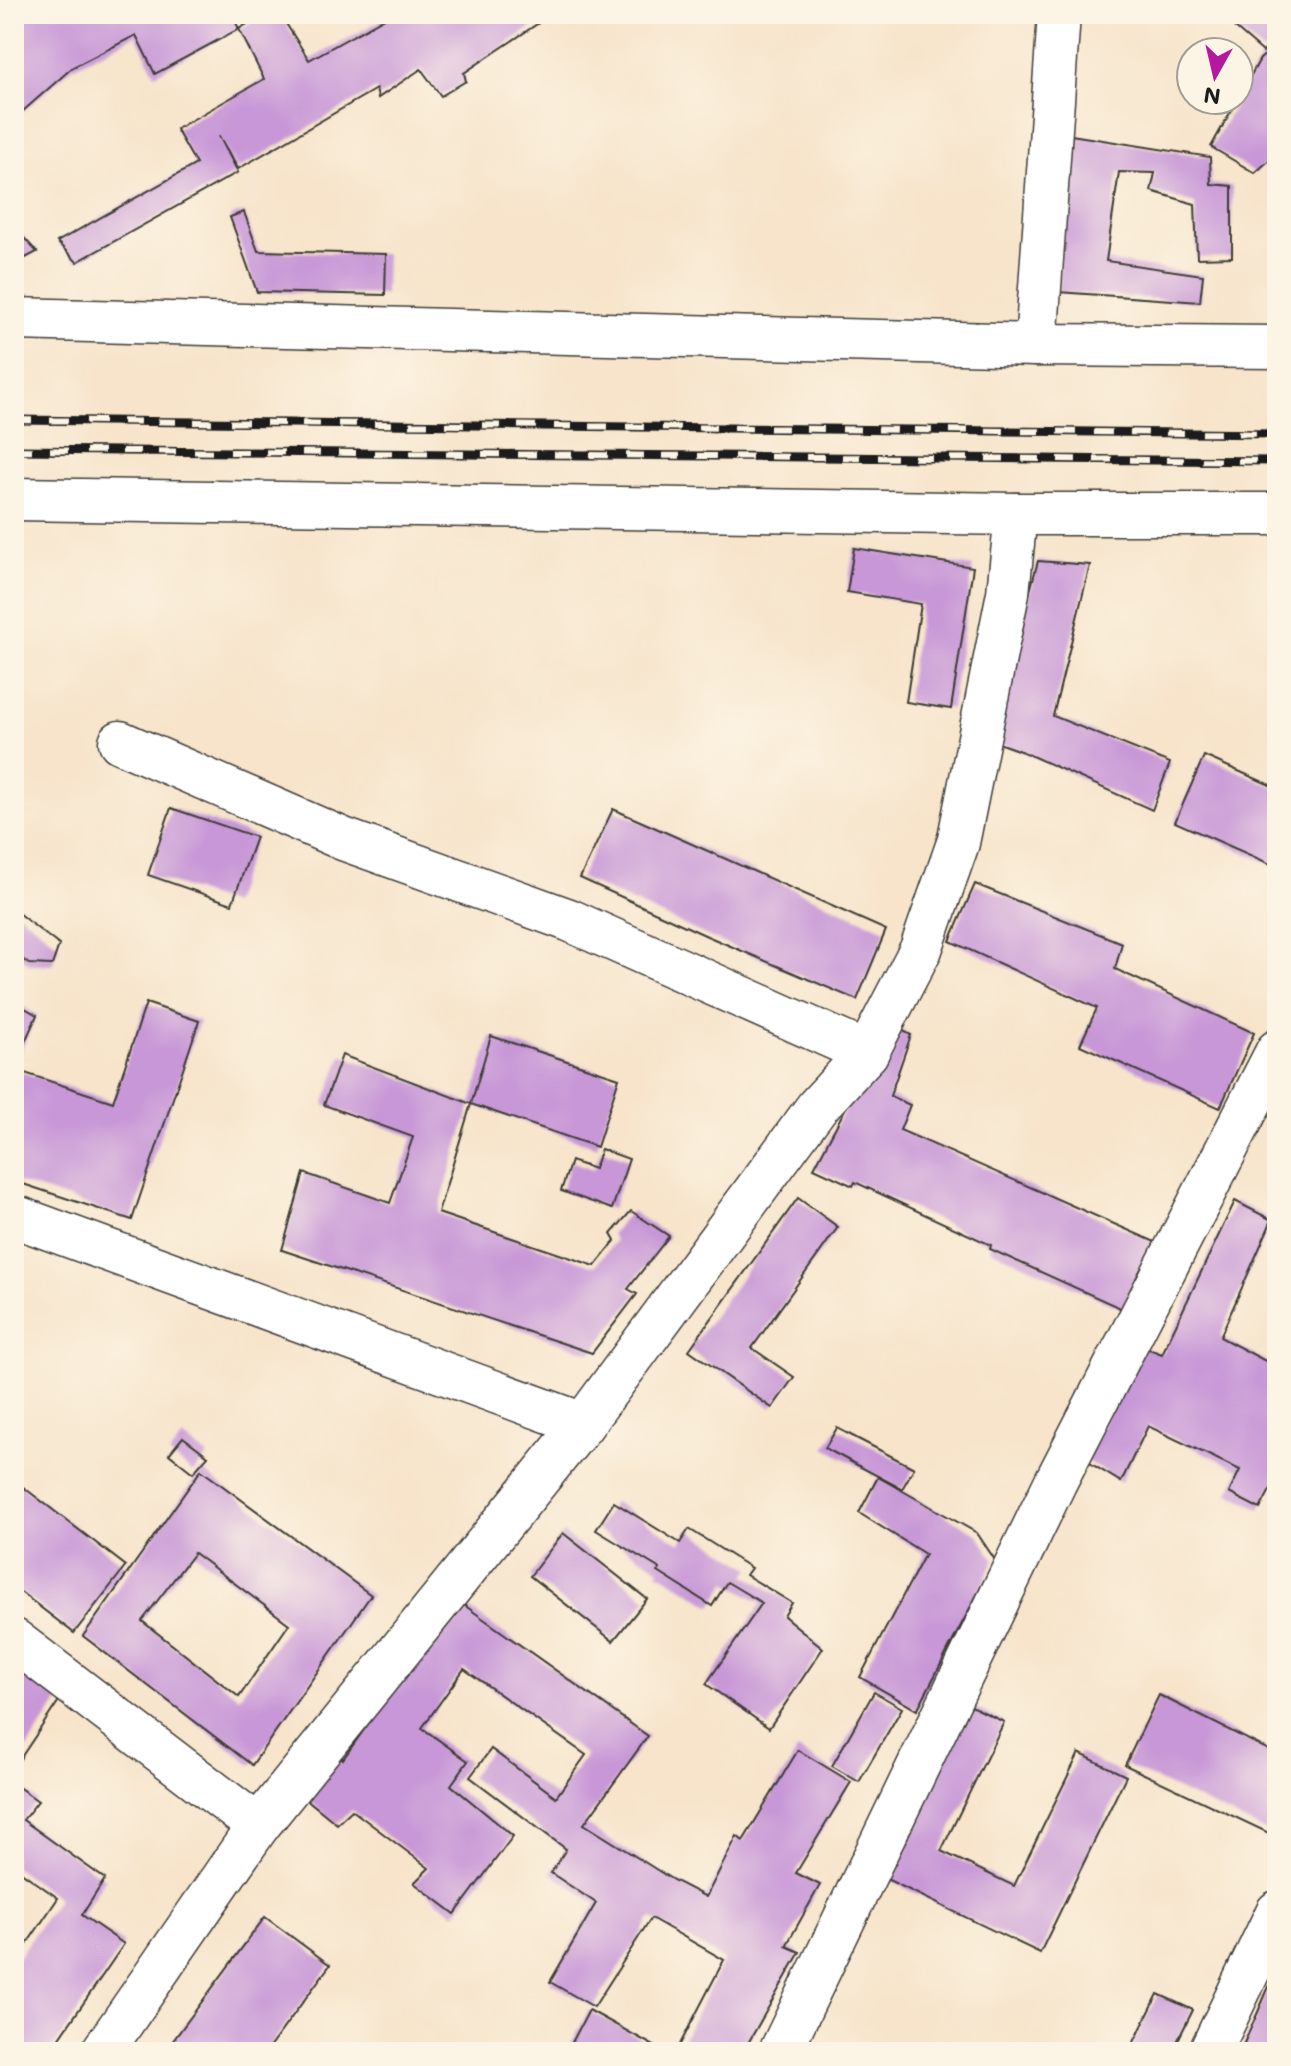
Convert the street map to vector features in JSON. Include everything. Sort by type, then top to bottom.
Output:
[{"type":"street","points":[[1036,345],[1059,14]]},
{"type":"street","points":[[14,319],[1036,345],[1277,347]]},
{"type":"street","points":[[14,499],[1016,514],[1277,514]]},
{"type":"street","points":[[102,2052],[258,1826],[583,1424],[817,1107],[867,1053],[921,949],[958,843],[1008,593],[1016,514]]},
{"type":"street","points":[[120,742],[343,839],[569,920],[867,1053]]},
{"type":"street","points":[[780,2052],[1055,1483],[1277,1051]]},
{"type":"street","points":[[14,1216],[583,1424]]},
{"type":"street","points":[[14,1640],[258,1826]]},
{"type":"street","points":[[1210,2052],[1277,1912]]},
{"type":"building","points":[[14,14],[232,14],[239,29],[155,74],[136,35],[73,67],[14,119]]},
{"type":"building","points":[[264,14],[280,14],[309,60],[392,14],[552,14],[464,73],[466,81],[441,96],[421,69],[378,98],[376,89],[238,169],[219,136],[238,172],[77,262],[57,242],[196,164],[176,129],[264,79],[239,29]]},
{"type":"building","points":[[1219,14],[1264,14],[1277,24],[1277,40],[1263,52],[1255,45],[1255,36],[1244,36]]},
{"type":"building","points":[[1277,45],[1277,153],[1255,173],[1211,147],[1228,116],[1255,116],[1255,68],[1260,59]]},
{"type":"building","points":[[1071,135],[1210,157],[1211,184],[1232,186],[1232,257],[1197,258],[1195,204],[1151,191],[1155,173],[1119,172],[1106,261],[1203,275],[1200,302],[1058,292]]},
{"type":"building","points":[[244,212],[258,251],[386,254],[385,295],[257,292],[230,217]]},
{"type":"building","points":[[14,227],[37,252],[14,264]]},
{"type":"building","points":[[854,548],[973,567],[951,709],[906,702],[921,604],[847,592]]},
{"type":"building","points":[[1038,561],[1090,565],[1053,716],[1170,763],[1152,810],[990,740]]},
{"type":"building","points":[[1204,756],[1277,788],[1277,867],[1175,822]]},
{"type":"building","points":[[171,808],[256,837],[232,904],[148,875]]},
{"type":"building","points":[[613,809],[886,930],[857,1000],[580,878]]},
{"type":"building","points":[[975,884],[1122,943],[1115,969],[1254,1033],[1220,1108],[1080,1045],[1097,1008],[950,941]]},
{"type":"building","points":[[14,910],[59,945],[52,965],[29,964],[14,953]]},
{"type":"building","points":[[14,1002],[37,1015],[19,1055],[14,1052]]},
{"type":"building","points":[[146,1003],[199,1021],[132,1220],[14,1181],[16,1070],[113,1102]]},
{"type":"building","points":[[890,1024],[911,1035],[890,1096],[910,1105],[900,1130],[1162,1245],[1131,1313],[990,1249],[991,1245],[855,1182],[853,1186],[814,1168]]},
{"type":"building","points":[[491,1036],[619,1078],[597,1147],[471,1104]]},
{"type":"building","points":[[342,1055],[471,1104],[438,1213],[595,1266],[615,1241],[611,1234],[631,1211],[669,1236],[628,1289],[637,1294],[592,1353],[282,1250],[304,1173],[390,1203],[413,1137],[324,1105]]},
{"type":"building","points":[[601,1149],[629,1159],[612,1209],[561,1191],[571,1161],[594,1169]]},
{"type":"building","points":[[798,1198],[838,1227],[752,1348],[794,1377],[772,1408],[689,1350]]},
{"type":"building","points":[[1235,1201],[1272,1220],[1220,1337],[1277,1367],[1277,1477],[1260,1509],[1229,1493],[1240,1470],[1148,1426],[1121,1482],[1085,1460],[1141,1346],[1162,1354]]},
{"type":"building","points":[[837,1428],[914,1468],[902,1489],[825,1448]]},
{"type":"building","points":[[183,1437],[208,1456],[193,1473],[169,1454]]},
{"type":"building","points":[[201,1470],[371,1595],[252,1765],[83,1636]],"holes":[[[194,1553],[289,1624],[239,1697],[142,1621]]]},
{"type":"building","points":[[878,1477],[977,1533],[995,1560],[917,1710],[860,1677],[925,1554],[859,1513]]},
{"type":"building","points":[[14,1480],[126,1566],[74,1633],[14,1587]]},
{"type":"building","points":[[614,1502],[680,1543],[689,1529],[751,1568],[746,1575],[792,1603],[784,1616],[823,1648],[769,1728],[706,1684],[762,1603],[727,1582],[712,1606],[658,1572],[660,1569],[596,1530]]},
{"type":"building","points":[[563,1533],[647,1599],[613,1641],[530,1576]]},
{"type":"building","points":[[457,1600],[648,1736],[584,1824],[706,1897],[737,1836],[743,1841],[798,1750],[851,1782],[796,1873],[820,1885],[786,1946],[800,1952],[743,2052],[676,2052],[724,1960],[651,1918],[594,2007],[550,1982],[596,1903],[551,1873],[566,1849],[470,1777],[491,1749],[556,1797],[586,1755],[464,1669],[422,1728],[468,1761],[451,1785],[513,1836],[455,1914],[414,1883],[429,1868],[352,1810],[337,1824],[305,1798],[337,1753],[343,1759]]},
{"type":"building","points":[[14,1658],[62,1696],[14,1768]]},
{"type":"building","points":[[874,1692],[902,1708],[859,1782],[832,1766]]},
{"type":"building","points":[[1159,1695],[1277,1754],[1277,1837],[1125,1765]]},
{"type":"building","points":[[961,1701],[1004,1722],[941,1851],[1014,1886],[1079,1753],[1126,1776],[1040,1953],[876,1874]]},
{"type":"building","points":[[14,1784],[38,1801],[23,1820],[105,1879],[82,1915],[124,1944],[50,2052],[14,2052],[14,1963],[58,1898],[14,1867]]},
{"type":"building","points":[[265,1917],[330,1965],[266,2052],[186,2052],[172,2042]]},
{"type":"building","points":[[1277,1968],[1277,2052],[1240,2052],[1258,2012]]},
{"type":"building","points":[[1158,1994],[1193,2010],[1172,2052],[1129,2052]]},
{"type":"building","points":[[589,2010],[665,2052],[567,2052]]},
{"type":"railway","points":[[14,420],[1277,434]]},
{"type":"railway","points":[[14,450],[1277,461]]}]
